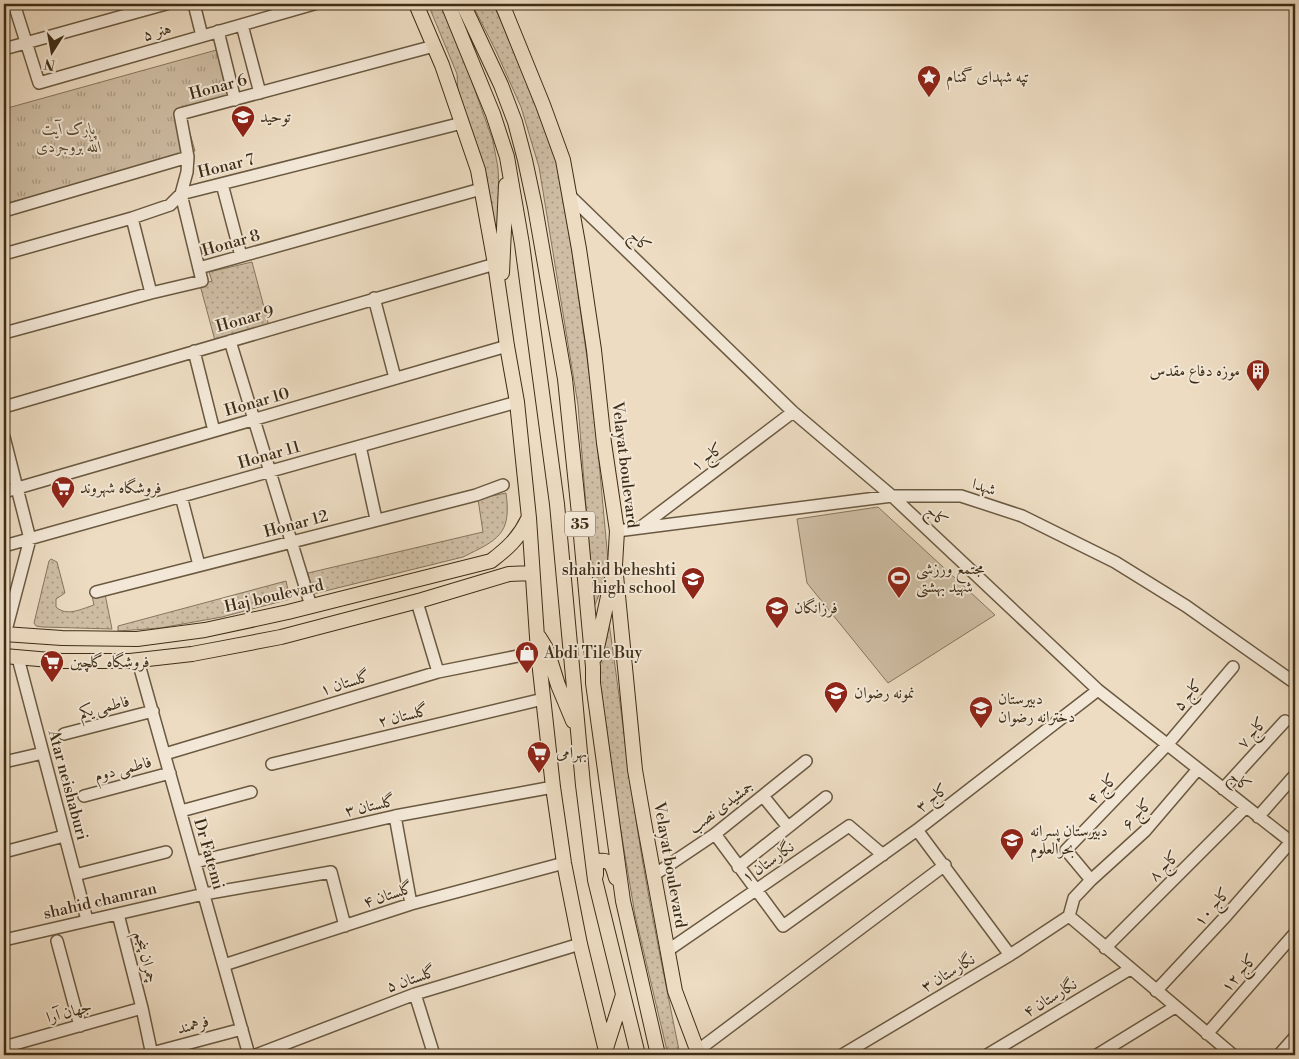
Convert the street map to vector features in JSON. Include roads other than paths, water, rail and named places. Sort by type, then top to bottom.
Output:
[{"type":"main road","points":[[416,4],[442,65],[478,170],[496,264],[517,402],[529,518],[538,652],[553,787],[564,863],[580,944],[606,1052]]},
{"type":"main road","name":"35","points":[[448,4],[493,114],[507,157],[522,244],[557,504],[583,785],[596,880],[638,1055]]},
{"type":"main road","name":"35","points":[[463,4],[501,86],[515,122],[535,206],[564,379],[579,514],[593,683],[612,809],[623,901],[658,1055]]},
{"type":"main road","name":"Velayat boulevard","points":[[502,4],[563,160],[594,350],[604,443],[617,531],[615,565],[635,770],[675,991],[698,1053]]},
{"type":"main road","points":[[498,286],[503,268],[507,157]]},
{"type":"main road","name":"Haj boulevard","points":[[4,634],[62,638],[137,639],[205,630],[490,561],[511,545],[522,533],[529,518]]},
{"type":"main road","points":[[483,563],[491,570],[489,578],[486,580]]},
{"type":"main road","points":[[593,667],[615,565]]},
{"type":"main road","points":[[11,657],[62,661],[138,661],[192,654],[280,637],[417,602],[510,574],[532,573]]},
{"type":"main road","points":[[537,632],[547,650],[558,685],[578,731]]},
{"type":"main road","points":[[583,785],[594,825],[599,829],[603,830],[607,827],[612,809]]},
{"type":"main road","points":[[596,880],[596,865],[599,861],[607,860],[610,863],[623,901]]},
{"type":"main road","points":[[606,1052],[623,994]]},
{"type":"street","points":[[14,4],[26,42]]},
{"type":"street","points":[[4,49],[166,4]]},
{"type":"street","points":[[194,4],[202,36]]},
{"type":"street","name":"هنر ۵","points":[[26,42],[39,83],[314,4]]},
{"type":"street","points":[[242,24],[260,93]]},
{"type":"street","points":[[218,31],[235,100]]},
{"type":"street","name":"Honar 6","points":[[188,157],[180,114],[434,46]]},
{"type":"street","name":"Honar 7","points":[[4,254],[132,218],[170,205],[181,194],[462,123]]},
{"type":"street","points":[[4,211],[188,157],[188,172],[181,194],[199,268]]},
{"type":"street","points":[[222,184],[241,256]]},
{"type":"street","name":"Honar 8","points":[[4,333],[202,281],[199,268],[481,189]]},
{"type":"street","name":"کاج","points":[[569,195],[793,412],[892,496],[1098,690],[1258,816],[1294,842]]},
{"type":"street","points":[[132,218],[151,293]]},
{"type":"street","name":"Honar 9","points":[[4,407],[496,264]]},
{"type":"street","points":[[374,298],[395,378]]},
{"type":"street","points":[[230,341],[271,471],[310,606]]},
{"type":"street","name":"Honar 10","points":[[4,492],[507,346]]},
{"type":"street","points":[[194,351],[214,431]]},
{"type":"street","name":"Honar 11","points":[[4,546],[517,402]]},
{"type":"street","name":"کاج ۱","points":[[640,528],[793,412]]},
{"type":"street","points":[[4,437],[30,539],[4,634]]},
{"type":"street","points":[[360,446],[376,519]]},
{"type":"street","name":"Honar 12","points":[[96,592],[476,495],[503,485]]},
{"type":"street","points":[[181,496],[199,565]]},
{"type":"street","name":"شهدا","points":[[617,531],[892,496],[961,496],[1022,516],[1115,562],[1186,606],[1295,683]]},
{"type":"street","points":[[417,602],[438,672]]},
{"type":"street","name":"گلستان ۱","points":[[165,754],[438,672],[538,652]]},
{"type":"street","name":"Atar neishaburi","points":[[11,657],[43,753],[87,920]]},
{"type":"street","name":"Dr Fatemi","points":[[138,661],[249,1055]]},
{"type":"street","name":"کاج ۵","points":[[1168,745],[1233,666]]},
{"type":"street","name":"کاج ۳","points":[[756,891],[783,926],[917,830],[1098,690]]},
{"type":"street","name":"گلستان ۲","points":[[272,764],[543,699]]},
{"type":"street","name":"فاطمی یکم","points":[[64,734],[152,711]]},
{"type":"street","name":"کاج ۷","points":[[1223,788],[1285,721]]},
{"type":"street","name":"کاج ۴","points":[[1092,880],[1066,850],[1168,745]]},
{"type":"street","points":[[4,762],[43,753]]},
{"type":"street","name":"جمشیدی نصب","points":[[654,875],[715,834],[806,761]]},
{"type":"street","name":"کاج ۶","points":[[1069,916],[1074,898],[1145,831],[1198,769]]},
{"type":"street","name":"فاطمی دوم","points":[[84,796],[170,773]]},
{"type":"street","points":[[1258,816],[1295,775]]},
{"type":"street","name":"گلستان ۳","points":[[195,862],[395,816],[553,787]]},
{"type":"street","points":[[181,811],[252,792]]},
{"type":"street","points":[[763,796],[788,827]]},
{"type":"street","points":[[738,867],[826,797]]},
{"type":"street","name":"کاج ۸","points":[[1105,948],[1246,806]]},
{"type":"street","points":[[395,816],[411,904]]},
{"type":"street","name":"نگارستان ۱","points":[[668,950],[849,826],[883,855]]},
{"type":"street","points":[[917,830],[1010,955]]},
{"type":"street","points":[[715,834],[756,891]]},
{"type":"street","points":[[4,852],[64,836]]},
{"type":"street","name":"کاج ۱۰","points":[[1156,991],[1294,842]]},
{"type":"street","points":[[75,874],[166,852]]},
{"type":"street","name":"گلستان ۴","points":[[224,966],[411,904],[564,863]]},
{"type":"street","points":[[698,1053],[944,866]]},
{"type":"street","name":"shahid chamran","points":[[4,940],[204,894],[331,872],[345,926]]},
{"type":"street","name":"چمران پنجم","points":[[118,914],[152,1054]]},
{"type":"street","points":[[1069,916],[1233,1055]]},
{"type":"street","name":"نگارستان ۳","points":[[842,1055],[1010,955],[1069,916]]},
{"type":"street","name":"کاج ۱۲","points":[[1207,1034],[1295,933]]},
{"type":"street","points":[[57,941],[80,1026]]},
{"type":"street","name":"گلستان ۵","points":[[256,1055],[415,994],[580,944]]},
{"type":"street","name":"نگارستان ۴","points":[[987,1055],[1130,969]]},
{"type":"street","points":[[415,994],[434,1055]]},
{"type":"street","points":[[1097,1055],[1175,1007]]},
{"type":"street","name":"جهان آرا","points":[[4,1046],[142,1008]]},
{"type":"street","name":"فرهمند","points":[[152,1054],[242,1029]]},
{"type":"street","points":[[1279,1055],[1295,1037]]},
{"type":"place","name":"تپه شهدای گمنام","points":[[929,98]]},
{"type":"place","name":"توحید","points":[[243,138]]},
{"type":"place","name":"موزه دفاع مقدس","points":[[1258,392]]},
{"type":"place","name":"فروشگاه شهروند","points":[[63,509]]},
{"type":"place","name":"مجتمع ورزشی شهید بهشتی","points":[[899,599]]},
{"type":"place","name":"shahid beheshti high school","points":[[693,600]]},
{"type":"place","name":"فرزانگان","points":[[777,629]]},
{"type":"place","name":"Abdi Tile Buy","points":[[527,674]]},
{"type":"place","name":"فروشگاه گلچین","points":[[52,683]]},
{"type":"place","name":"نمونه رضوان","points":[[836,714]]},
{"type":"place","name":"دبیرستان دخترانه رضوان","points":[[981,729]]},
{"type":"place","name":"بهرامی","points":[[539,774]]},
{"type":"place","name":"دبیرستان پسرانه بحرالعلوم","points":[[1012,861]]},
{"type":"park label","name":"پارک آیت الله بروجردی","points":[[69,138]]}]
